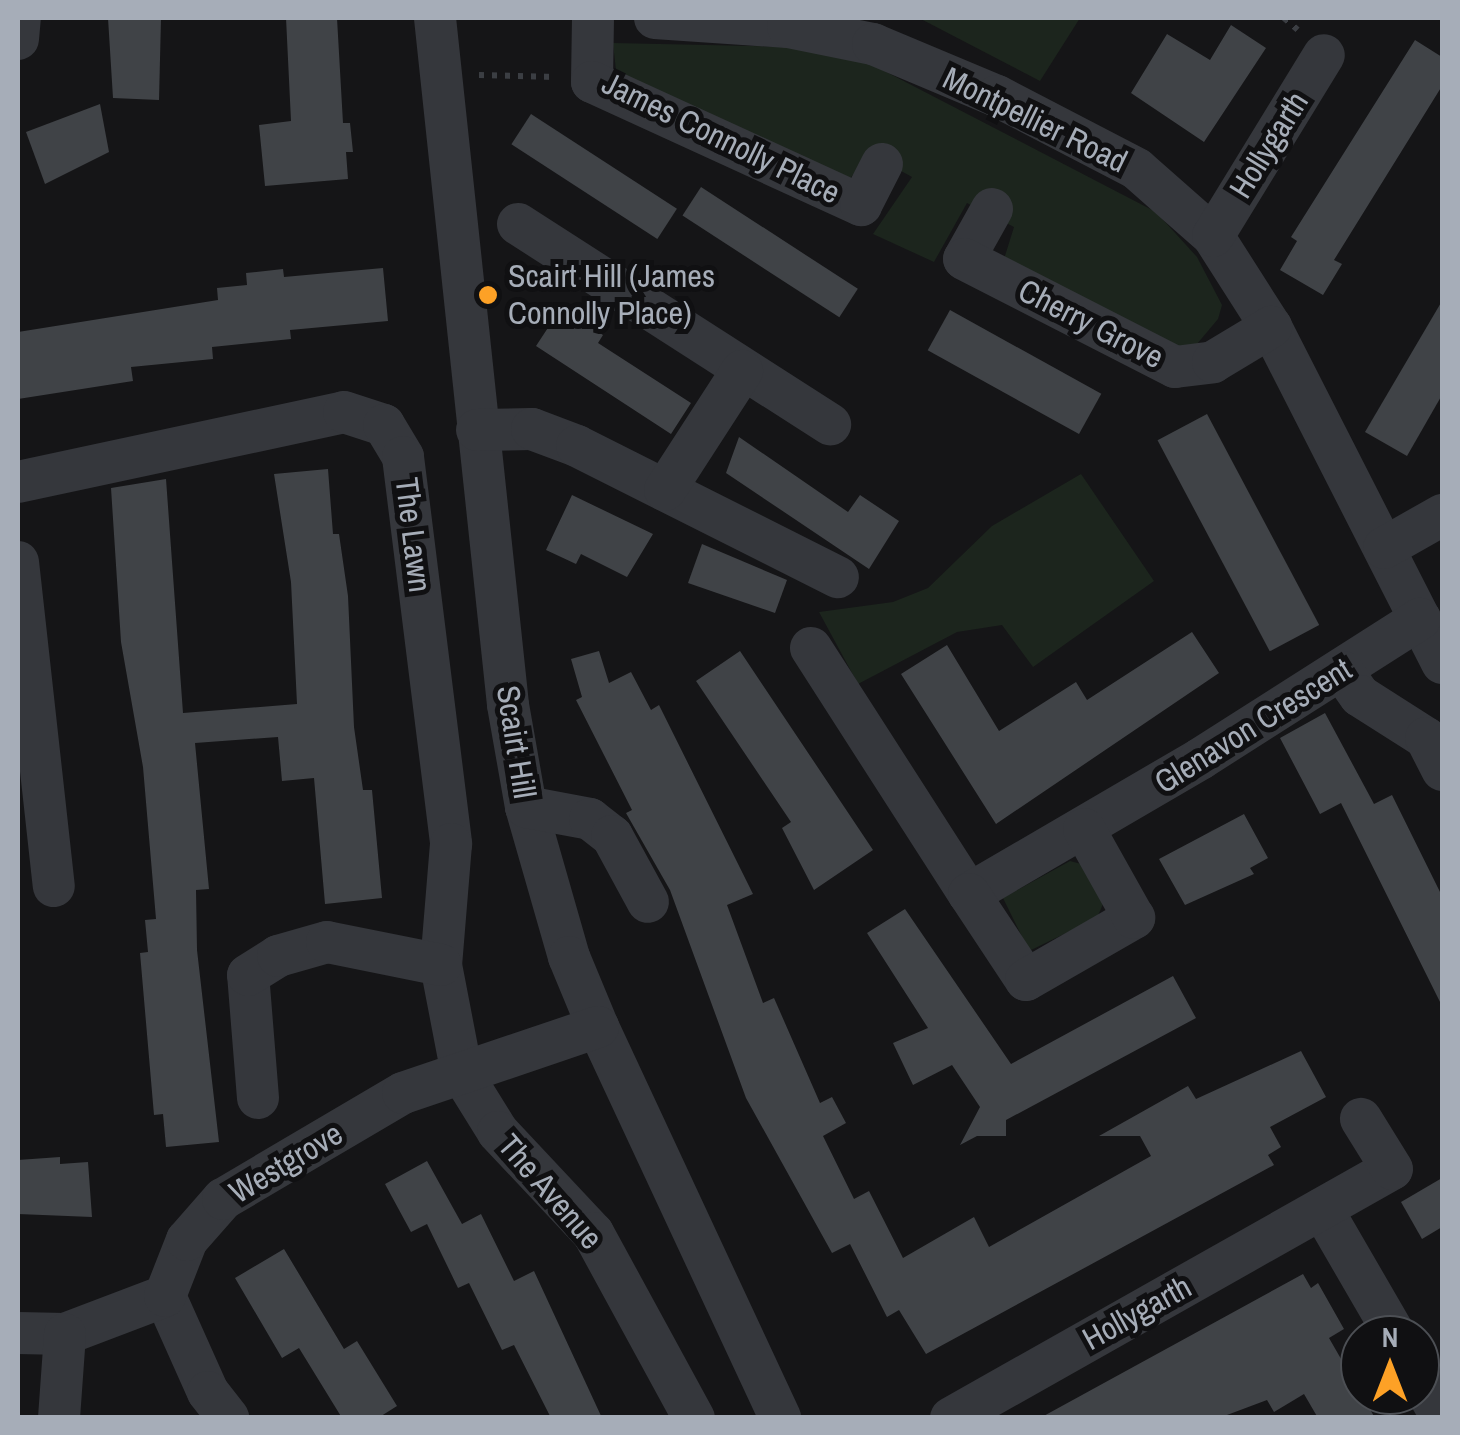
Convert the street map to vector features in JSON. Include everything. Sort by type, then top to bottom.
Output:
[{"type":"street","points":[[18,39],[20,18]]},
{"type":"street","name":"Scairt Hill","points":[[435,18],[477,430],[526,808],[569,957],[598,1027],[780,1418]]},
{"type":"street","name":"James Connolly Place","points":[[592,18],[592,82],[861,205],[882,164]]},
{"type":"street","name":"Montpellier Road","points":[[655,18],[875,31],[1137,169],[1213,236],[1270,327],[1442,663]]},
{"type":"street","name":"Hollygarth","points":[[1213,236],[1324,55]]},
{"type":"street","name":"Cherry Grove","points":[[992,209],[964,260],[1175,366],[1212,362],[1270,327]]},
{"type":"street","points":[[518,224],[830,424]]},
{"type":"street","points":[[665,490],[742,371]]},
{"type":"street","name":"The Lawn","points":[[18,482],[344,412],[384,425],[403,456],[451,844],[441,966],[462,1074]]},
{"type":"street","points":[[477,430],[532,429],[838,576]]},
{"type":"street","points":[[1384,548],[1442,515]]},
{"type":"street","points":[[18,562],[54,886]]},
{"type":"street","name":"Glenavon Crescent","points":[[969,894],[1343,672],[1420,619]]},
{"type":"street","points":[[812,648],[1026,980],[1134,918],[1084,829]]},
{"type":"street","points":[[1343,672],[1360,696],[1426,738],[1442,770]]},
{"type":"street","points":[[526,808],[590,819],[612,836],[648,902]]},
{"type":"street","points":[[258,1098],[248,975],[278,956],[326,942],[441,966]]},
{"type":"street","name":"Westgrove","points":[[165,1296],[187,1240],[223,1200],[403,1093],[598,1027]]},
{"type":"street","name":"The Avenue","points":[[462,1074],[498,1132],[593,1233],[694,1418]]},
{"type":"street","name":"Hollygarth","points":[[951,1418],[1392,1169],[1361,1118]]},
{"type":"street","points":[[1322,1208],[1384,1315]]},
{"type":"street","points":[[18,1333],[64,1334],[165,1296],[208,1392],[228,1418]]},
{"type":"street","points":[[60,1418],[64,1334]]},
{"type":"path","points":[[441,78],[518,72],[592,82]]},
{"type":"shaded area","points":[[919,18],[1080,18],[1040,81]]},
{"type":"shaded area","points":[[613,43],[802,47],[867,62],[1156,212],[1197,257],[1222,305],[1218,319],[1197,344],[1179,349],[1004,259],[1014,227],[967,203],[934,262],[873,234],[912,177],[870,154],[847,182],[617,80]]},
{"type":"shaded area","points":[[1081,474],[1154,581],[1033,667],[1002,625],[957,632],[858,684],[819,612],[893,602],[928,588],[992,526]]},
{"type":"shaded area","points":[[1070,861],[1089,866],[1103,904],[1097,918],[1029,951],[1003,898]]},
{"type":"building","points":[[108,18],[161,18],[159,100],[113,98]]},
{"type":"building","points":[[286,18],[337,18],[343,123],[350,123],[353,152],[346,152],[348,179],[265,186],[259,125],[291,121]]},
{"type":"building","points":[[1231,25],[1266,48],[1204,142],[1131,93],[1167,34],[1210,60]]},
{"type":"building","points":[[1415,40],[1442,57],[1442,86],[1334,260],[1342,264],[1323,295],[1280,270],[1297,241],[1291,237]]},
{"type":"building","points":[[100,104],[109,152],[45,184],[26,132]]},
{"type":"building","points":[[531,114],[677,209],[657,239],[511,144]]},
{"type":"building","points":[[701,187],[858,289],[839,317],[682,216]]},
{"type":"building","points":[[383,268],[388,321],[290,330],[291,339],[212,347],[213,359],[131,367],[133,381],[18,399],[18,332],[218,300],[217,288],[247,285],[246,273],[283,269],[284,277]]},
{"type":"building","points":[[1442,301],[1442,395],[1407,456],[1365,432]]},
{"type":"building","points":[[561,308],[603,335],[598,343],[691,403],[671,434],[536,346]]},
{"type":"building","points":[[950,310],[1101,394],[1079,434],[928,350]]},
{"type":"building","points":[[1207,414],[1319,625],[1270,651],[1158,440]]},
{"type":"building","points":[[739,437],[848,512],[860,495],[899,521],[869,569],[726,473]]},
{"type":"building","points":[[328,469],[333,534],[339,534],[348,596],[354,727],[363,790],[372,790],[382,898],[325,904],[314,778],[282,781],[278,737],[195,743],[209,889],[196,890],[197,950],[219,1142],[166,1147],[163,1114],[154,1115],[140,953],[148,952],[145,920],[156,919],[143,767],[121,642],[111,488],[166,479],[183,713],[297,704],[291,582],[274,474]]},
{"type":"building","points":[[572,495],[653,534],[627,577],[581,554],[576,564],[546,550]]},
{"type":"building","points":[[702,544],[787,580],[775,613],[688,583]]},
{"type":"building","points":[[1192,632],[1219,673],[996,824],[901,674],[947,645],[999,731],[1076,682],[1087,700]]},
{"type":"building","points":[[599,651],[609,683],[631,672],[651,710],[659,705],[753,894],[727,905],[763,1003],[774,998],[820,1103],[832,1097],[846,1123],[823,1136],[854,1199],[869,1191],[903,1258],[974,1217],[989,1247],[1151,1156],[1140,1136],[1099,1136],[1188,1086],[1196,1099],[1301,1051],[1326,1097],[1270,1127],[1281,1147],[1268,1155],[1274,1165],[926,1354],[899,1310],[887,1317],[850,1244],[832,1253],[746,1098],[670,890],[626,813],[632,810],[576,700],[582,697],[571,659]]},
{"type":"building","points":[[740,651],[873,850],[814,890],[782,828],[791,822],[696,681]]},
{"type":"building","points":[[1325,713],[1374,804],[1392,795],[1442,896],[1442,1006],[1341,803],[1320,814],[1280,738]]},
{"type":"building","points":[[1244,814],[1268,858],[1250,868],[1254,874],[1185,905],[1159,859]]},
{"type":"building","points":[[905,909],[1011,1064],[1173,976],[1196,1018],[1006,1120],[1006,1136],[977,1136],[960,1145],[980,1107],[952,1065],[913,1085],[893,1043],[928,1028],[867,933]]},
{"type":"building","points":[[60,1157],[60,1164],[88,1162],[92,1217],[18,1214],[18,1160]]},
{"type":"building","points":[[427,1161],[462,1224],[481,1214],[514,1281],[534,1271],[602,1418],[551,1418],[514,1345],[502,1350],[469,1283],[458,1288],[427,1224],[411,1232],[385,1184]]},
{"type":"building","points":[[1442,1178],[1442,1227],[1422,1239],[1401,1202]]},
{"type":"building","points":[[284,1249],[344,1349],[357,1341],[397,1406],[378,1418],[342,1418],[299,1348],[282,1358],[235,1278]]},
{"type":"building","points":[[1303,1274],[1311,1288],[1318,1283],[1340,1322],[1340,1331],[1329,1338],[1340,1357],[1340,1415],[1375,1418],[1318,1418],[1304,1394],[1274,1412],[1267,1400],[1219,1418],[1040,1418]]},
{"type":"place","name":"Scairt Hill (James Connolly Place)","points":[[488,295]]}]
